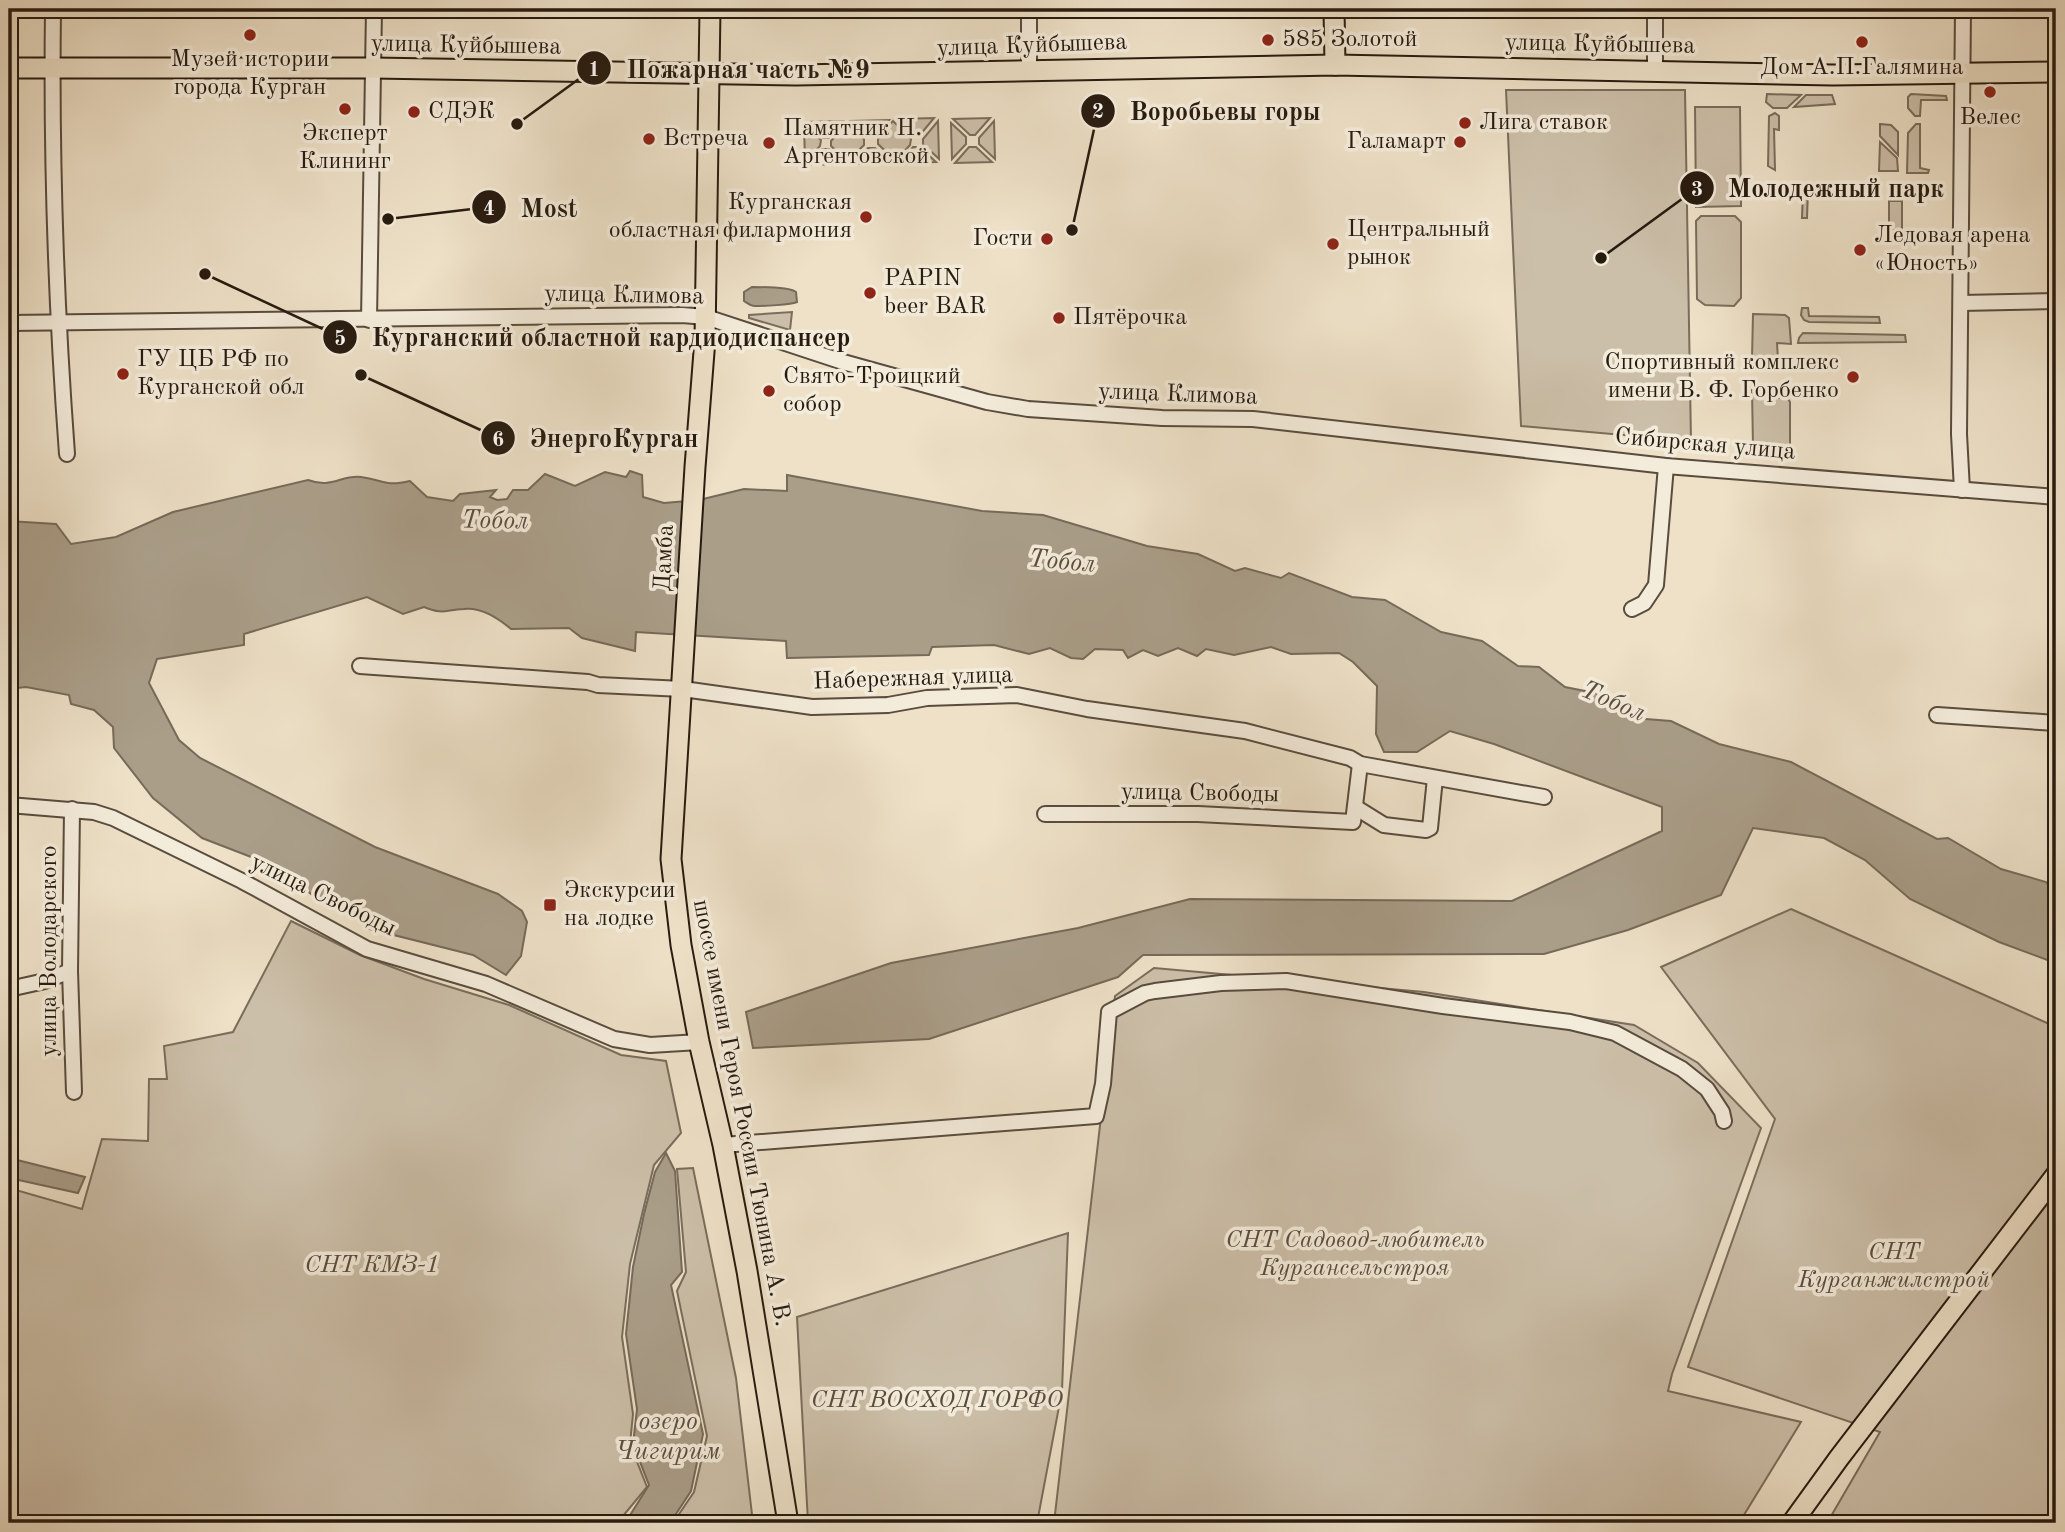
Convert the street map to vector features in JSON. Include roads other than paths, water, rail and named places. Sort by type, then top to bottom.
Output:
[{"type":"main road","name":"Дамба","points":[[683,689],[706,317],[710,9]]},
{"type":"main road","points":[[1334,9],[1335,65]]},
{"type":"main road","name":"улица Куйбышева","points":[[9,68],[373,68],[711,75],[1335,65],[1833,75],[2056,72]]},
{"type":"main road","name":"шоссе имени Героя России Тюнина А. В.","points":[[683,689],[671,859],[681,945],[699,1042],[723,1145],[767,1385],[788,1523]]},
{"type":"main road","points":[[1792,1523],[2056,1175]]},
{"type":"street","points":[[53,9],[52,184],[67,454]]},
{"type":"street","points":[[369,320],[374,9]]},
{"type":"street","points":[[1029,9],[1029,72]]},
{"type":"street","points":[[1655,9],[1655,71]]},
{"type":"street","points":[[1962,490],[1959,445],[1963,9]]},
{"type":"street","points":[[1961,303],[2056,301]]},
{"type":"street","name":"улица Климова","points":[[9,323],[682,315],[706,317],[833,359],[1001,404],[1076,414],[1254,419],[1350,432]]},
{"type":"street","name":"Сибирская улица","points":[[1350,432],[1666,466],[2056,497]]},
{"type":"street","points":[[1632,609],[1644,603],[1656,585],[1666,466]]},
{"type":"street","name":"Набережная улица","points":[[360,666],[683,689],[812,707],[888,705],[927,698],[1017,695],[1087,709],[1245,731],[1350,758],[1360,764],[1544,797]]},
{"type":"street","points":[[1937,715],[2056,723]]},
{"type":"street","points":[[1354,814],[1360,764]]},
{"type":"street","name":"улица Свободы","points":[[1045,814],[1354,814],[1384,825],[1426,830],[1430,828],[1435,778]]},
{"type":"street","name":"улица Свободы","points":[[9,805],[94,812],[113,818],[242,881],[367,949],[486,984],[614,1039],[650,1045],[699,1042]]},
{"type":"street","name":"улица Володарского","points":[[72,810],[70,971],[74,1092]]},
{"type":"street","points":[[9,989],[44,981],[70,971]]},
{"type":"street","points":[[723,1145],[1096,1116],[1103,1084],[1109,1012],[1155,990],[1221,983],[1286,981],[1443,1006],[1523,1014],[1615,1033],[1682,1069],[1707,1089],[1722,1112],[1724,1121]]},
{"type":"water","points":[[752,287],[793,290],[796,292],[797,302],[752,306],[744,301],[744,292]]},
{"type":"water","name":"Тобол","points":[[630,471],[642,475],[643,497],[664,503],[699,500],[744,489],[787,491],[787,475],[982,511],[1043,515],[1147,546],[1198,554],[1235,571],[1245,568],[1281,578],[1289,573],[1352,597],[1385,600],[1441,632],[1482,641],[1518,666],[1539,667],[1565,687],[1600,694],[1633,718],[1671,721],[1719,744],[1791,762],[1937,839],[1948,838],[2001,869],[2046,882],[2056,895],[2056,962],[1999,942],[1910,899],[1865,860],[1824,838],[1753,828],[1721,895],[1628,930],[1544,954],[1143,955],[1118,977],[929,1039],[753,1048],[746,1012],[891,963],[1078,928],[1190,899],[1512,901],[1662,831],[1662,807],[1494,744],[1450,731],[1417,752],[1384,752],[1376,734],[1377,686],[1353,662],[1339,653],[1291,654],[1271,647],[1234,655],[1206,649],[1197,656],[1178,648],[1158,656],[1143,650],[1128,658],[1123,650],[1095,649],[1083,659],[1071,658],[1050,648],[1029,654],[994,645],[932,647],[929,655],[787,658],[786,641],[636,632],[635,651],[582,638],[569,628],[511,629],[495,617],[477,610],[440,611],[424,607],[403,614],[367,597],[244,634],[244,645],[157,659],[149,683],[179,740],[200,758],[375,847],[498,894],[522,911],[527,922],[521,956],[506,975],[473,955],[366,928],[354,912],[318,899],[272,865],[202,838],[153,798],[114,748],[113,727],[94,710],[71,704],[69,695],[26,687],[9,689],[9,521],[56,524],[71,544],[116,537],[173,512],[308,480],[323,483],[361,477],[389,483],[410,481],[427,497],[453,501],[460,494],[496,490],[490,497],[497,500],[507,499],[513,490],[528,490],[545,474],[575,486],[605,472],[626,477]]},
{"type":"water","name":"озеро Чигирим","points":[[666,1153],[675,1171],[682,1272],[671,1285],[703,1434],[691,1491],[670,1523],[622,1523],[627,1520],[649,1485],[633,1444],[637,1409],[626,1334],[633,1267],[644,1214],[655,1172]]},
{"type":"water","points":[[9,1158],[85,1177],[78,1193],[9,1178]]},
{"type":"place","name":"Музей истории города Курган","points":[[250,35]]},
{"type":"place","name":"585 Золотой","points":[[1268,40]]},
{"type":"place","name":"Дом А.П.Галямина","points":[[1862,42]]},
{"type":"place","name":"Велес","points":[[1990,92]]},
{"type":"place","name":"Эксперт Клининг","points":[[345,109]]},
{"type":"place","name":"СДЭК","points":[[414,112]]},
{"type":"place","name":"Лига ставок","points":[[1465,123]]},
{"type":"place","name":"Пожарная часть №9","points":[[517,124]]},
{"type":"place","name":"Встреча","points":[[649,139]]},
{"type":"place","name":"Галамарт","points":[[1460,142]]},
{"type":"place","name":"Памятник Н. Аргентовской","points":[[769,143]]},
{"type":"place","name":"Курганская областная филармония","points":[[866,217]]},
{"type":"place","name":"Most","points":[[388,219]]},
{"type":"place","name":"Воробьевы горы","points":[[1072,230]]},
{"type":"place","name":"Гости","points":[[1047,239]]},
{"type":"place","name":"Центральный рынок","points":[[1333,244]]},
{"type":"place","name":"Ледовая арена «Юность»","points":[[1860,250]]},
{"type":"place","name":"Молодежный парк","points":[[1601,258]]},
{"type":"place","name":"Курганский областной кардиодиспансер","points":[[205,274]]},
{"type":"place","name":"PAPIN beer BAR","points":[[870,293]]},
{"type":"place","name":"Пятёрочка","points":[[1059,318]]},
{"type":"place","name":"ГУ ЦБ РФ по Курганской обл","points":[[123,374]]},
{"type":"place","name":"ЭнергоКурган","points":[[361,375]]},
{"type":"place","name":"Спортивный комплекс имени В. Ф. Горбенко","points":[[1853,377]]},
{"type":"place","name":"Свято-Троицкий собор","points":[[769,391]]},
{"type":"place","name":"Экскурсии на лодке","points":[[550,905]]},
{"type":"park label","name":"СНТ Садовод-любитель Кургансельстроя","points":[[1355,1255]]},
{"type":"park label","name":"СНТ КМЗ-1","points":[[372,1266]]},
{"type":"park label","name":"СНТ Курганжилстрой","points":[[1894,1267]]},
{"type":"park label","name":"СНТ ВОСХОД ГОРФО","points":[[937,1401]]}]
